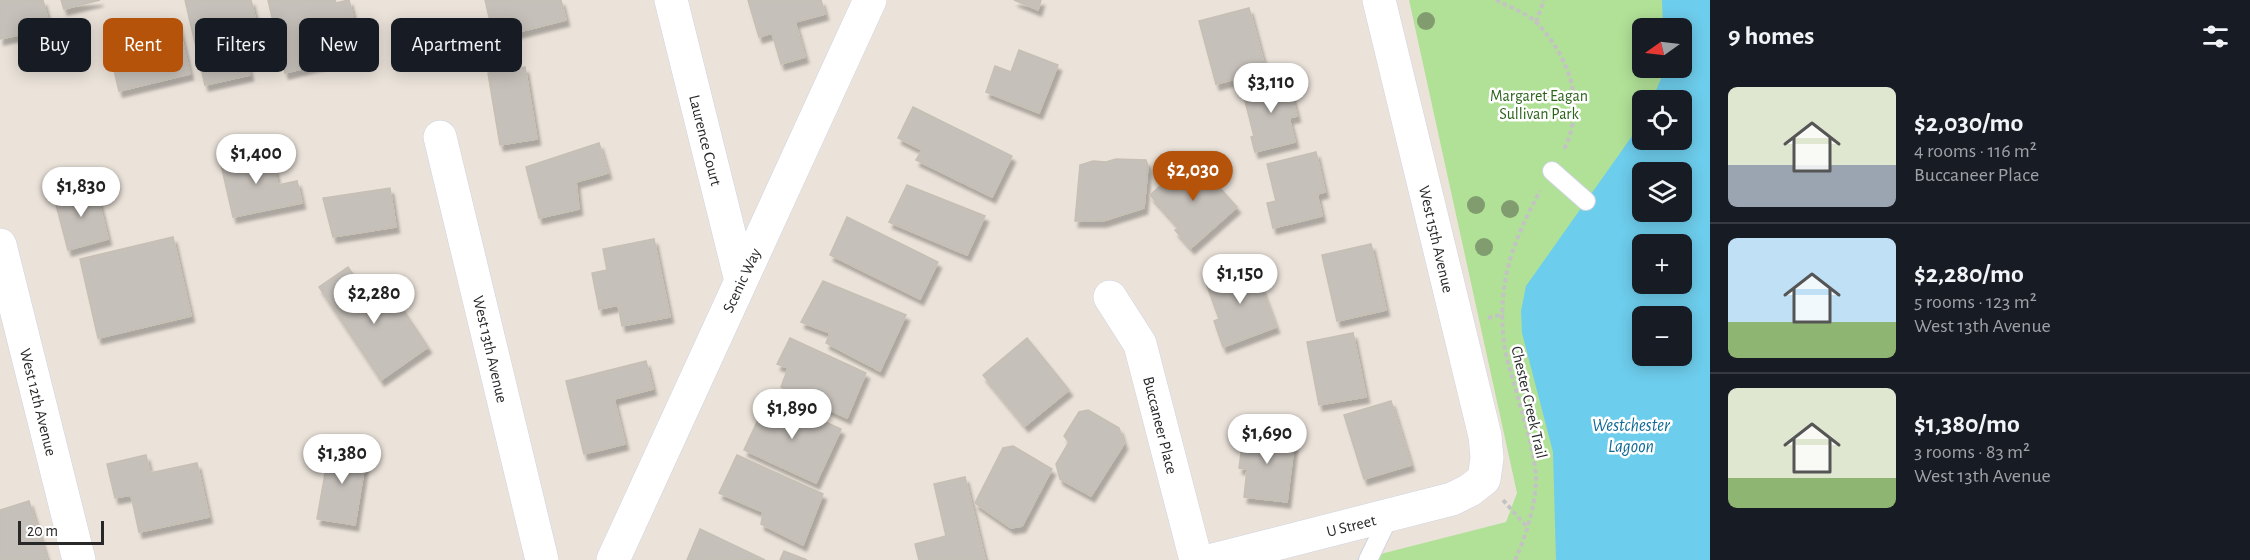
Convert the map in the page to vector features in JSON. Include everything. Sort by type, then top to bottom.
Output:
[{"type":"street","name":"Laurence Court","points":[[671,0],[741,280]]},
{"type":"street","name":"Scenic Way","points":[[613,560],[870,0]]},
{"type":"street","name":"West 15th Avenue","points":[[1379,0],[1485,436],[1484,479]]},
{"type":"street","name":"West 13th Avenue","points":[[440,137],[542,560]]},
{"type":"street","name":"West 12th Avenue","points":[[0,245],[79,560]]},
{"type":"street","name":"Buccaneer Place","points":[[1110,297],[1140,344],[1196,560]]},
{"type":"street","name":"U Street","points":[[1213,560],[1452,500],[1484,479]]},
{"type":"lane","points":[[1552,171],[1586,201]]},
{"type":"lane","points":[[1368,560],[1390,515]]},
{"type":"path","name":"Chester Creek Trail","points":[[1496,0],[1536,22],[1565,62],[1575,95],[1575,115],[1569,139],[1525,219],[1508,264],[1503,285],[1504,344],[1528,435],[1536,479],[1533,506],[1515,560]]},
{"type":"path","points":[[1536,22],[1544,0]]},
{"type":"green space","name":"Margaret Eagan Sullivan Park","points":[[1409,0],[1707,0],[1692,60],[1692,18],[1632,18],[1632,78],[1688,78],[1684,90],[1632,90],[1632,150],[1642,150],[1642,162],[1632,162],[1632,222],[1635,222],[1589,560],[1357,560],[1506,522],[1517,493]]},
{"type":"water","name":"Westchester Lagoon","points":[[1662,0],[1710,0],[1710,560],[1556,560],[1553,452],[1522,333],[1521,311],[1526,286],[1632,136],[1632,150],[1692,150],[1692,90],[1656,90],[1661,78],[1692,78],[1692,18],[1663,18]]},
{"type":"building","points":[[0,0],[43,0],[48,18],[18,18],[18,35],[0,39]]},
{"type":"building","points":[[61,0],[100,0],[64,9]]},
{"type":"building","points":[[185,0],[251,0],[255,18],[195,18],[195,42]]},
{"type":"building","points":[[268,0],[335,0],[336,3],[349,0],[353,18],[299,18],[299,70],[285,73],[287,72],[287,18],[272,18]]},
{"type":"building","points":[[485,0],[561,0],[566,20],[522,31],[522,18],[489,18]]},
{"type":"building","points":[[748,0],[821,0],[825,14],[795,22],[805,57],[781,64],[772,33],[759,37]]},
{"type":"building","points":[[1014,0],[1041,0],[1038,10]]},
{"type":"building","points":[[1249,8],[1266,71],[1216,84],[1199,21]]},
{"type":"building","points":[[183,44],[190,74],[119,91],[115,72],[183,72]]},
{"type":"building","points":[[1019,50],[1058,65],[1039,113],[986,92],[995,66],[1011,72]]},
{"type":"building","points":[[522,67],[525,67],[537,139],[500,145],[488,73],[522,72]]},
{"type":"building","points":[[202,72],[249,72],[250,75],[205,85]]},
{"type":"building","points":[[1287,77],[1297,116],[1289,118],[1295,142],[1255,152],[1251,137],[1254,136],[1242,89]]},
{"type":"building","points":[[913,107],[1012,156],[992,197],[916,160],[922,150],[898,138]]},
{"type":"building","points":[[599,143],[608,173],[576,182],[579,209],[539,218],[526,167]]},
{"type":"building","points":[[270,149],[278,185],[297,181],[302,203],[233,217],[220,160]]},
{"type":"building","points":[[1316,152],[1325,192],[1317,194],[1322,216],[1273,228],[1267,203],[1276,201],[1267,164]]},
{"type":"building","points":[[1192,157],[1237,207],[1191,248],[1175,230],[1179,227],[1150,195]]},
{"type":"building","points":[[1116,159],[1146,160],[1148,166],[1144,208],[1103,221],[1075,221],[1080,165],[1093,161],[1106,162]]},
{"type":"building","points":[[907,185],[985,216],[967,255],[889,222]]},
{"type":"building","points":[[95,186],[108,239],[68,250],[54,197]]},
{"type":"building","points":[[390,188],[396,227],[333,237],[323,198]]},
{"type":"building","points":[[847,217],[938,262],[920,299],[830,255]]},
{"type":"building","points":[[173,237],[191,316],[98,338],[80,259]]},
{"type":"building","points":[[654,239],[670,317],[622,326],[618,305],[599,309],[592,273],[607,270],[603,249]]},
{"type":"building","points":[[1371,244],[1386,310],[1337,321],[1322,255]]},
{"type":"building","points":[[1252,262],[1276,327],[1223,347],[1214,321],[1219,319],[1205,280]]},
{"type":"building","points":[[348,267],[378,312],[396,299],[428,347],[381,380],[319,287]]},
{"type":"building","points":[[823,281],[906,315],[880,371],[826,343],[830,333],[801,322]]},
{"type":"building","points":[[1353,333],[1366,397],[1319,405],[1307,342]]},
{"type":"building","points":[[790,338],[866,373],[847,418],[781,387],[788,368],[777,364]]},
{"type":"building","points":[[1027,338],[1069,390],[1025,426],[983,375]]},
{"type":"building","points":[[646,361],[653,389],[614,399],[625,444],[584,454],[566,381]]},
{"type":"building","points":[[769,396],[841,429],[816,483],[744,450]]},
{"type":"building","points":[[1391,401],[1411,465],[1364,479],[1344,415]]},
{"type":"building","points":[[1088,410],[1119,428],[1124,444],[1091,496],[1060,479],[1056,464],[1069,442],[1064,436],[1079,412]]},
{"type":"building","points":[[1244,431],[1295,437],[1287,502],[1244,497],[1247,469],[1239,468]]},
{"type":"building","points":[[330,445],[367,451],[355,525],[317,519]]},
{"type":"building","points":[[1013,446],[1052,469],[1022,526],[1011,528],[975,503],[1003,448]]},
{"type":"building","points":[[146,455],[150,473],[197,463],[209,517],[139,532],[131,495],[115,498],[107,464]]},
{"type":"building","points":[[737,455],[823,494],[803,545],[761,524],[763,512],[719,493]]},
{"type":"building","points":[[965,477],[985,560],[919,560],[915,544],[946,536],[934,484]]},
{"type":"building","points":[[29,501],[47,560],[0,560],[0,510]]},
{"type":"building","points":[[700,529],[765,560],[687,560]]},
{"type":"building","points":[[784,551],[807,560],[780,560]]}]
